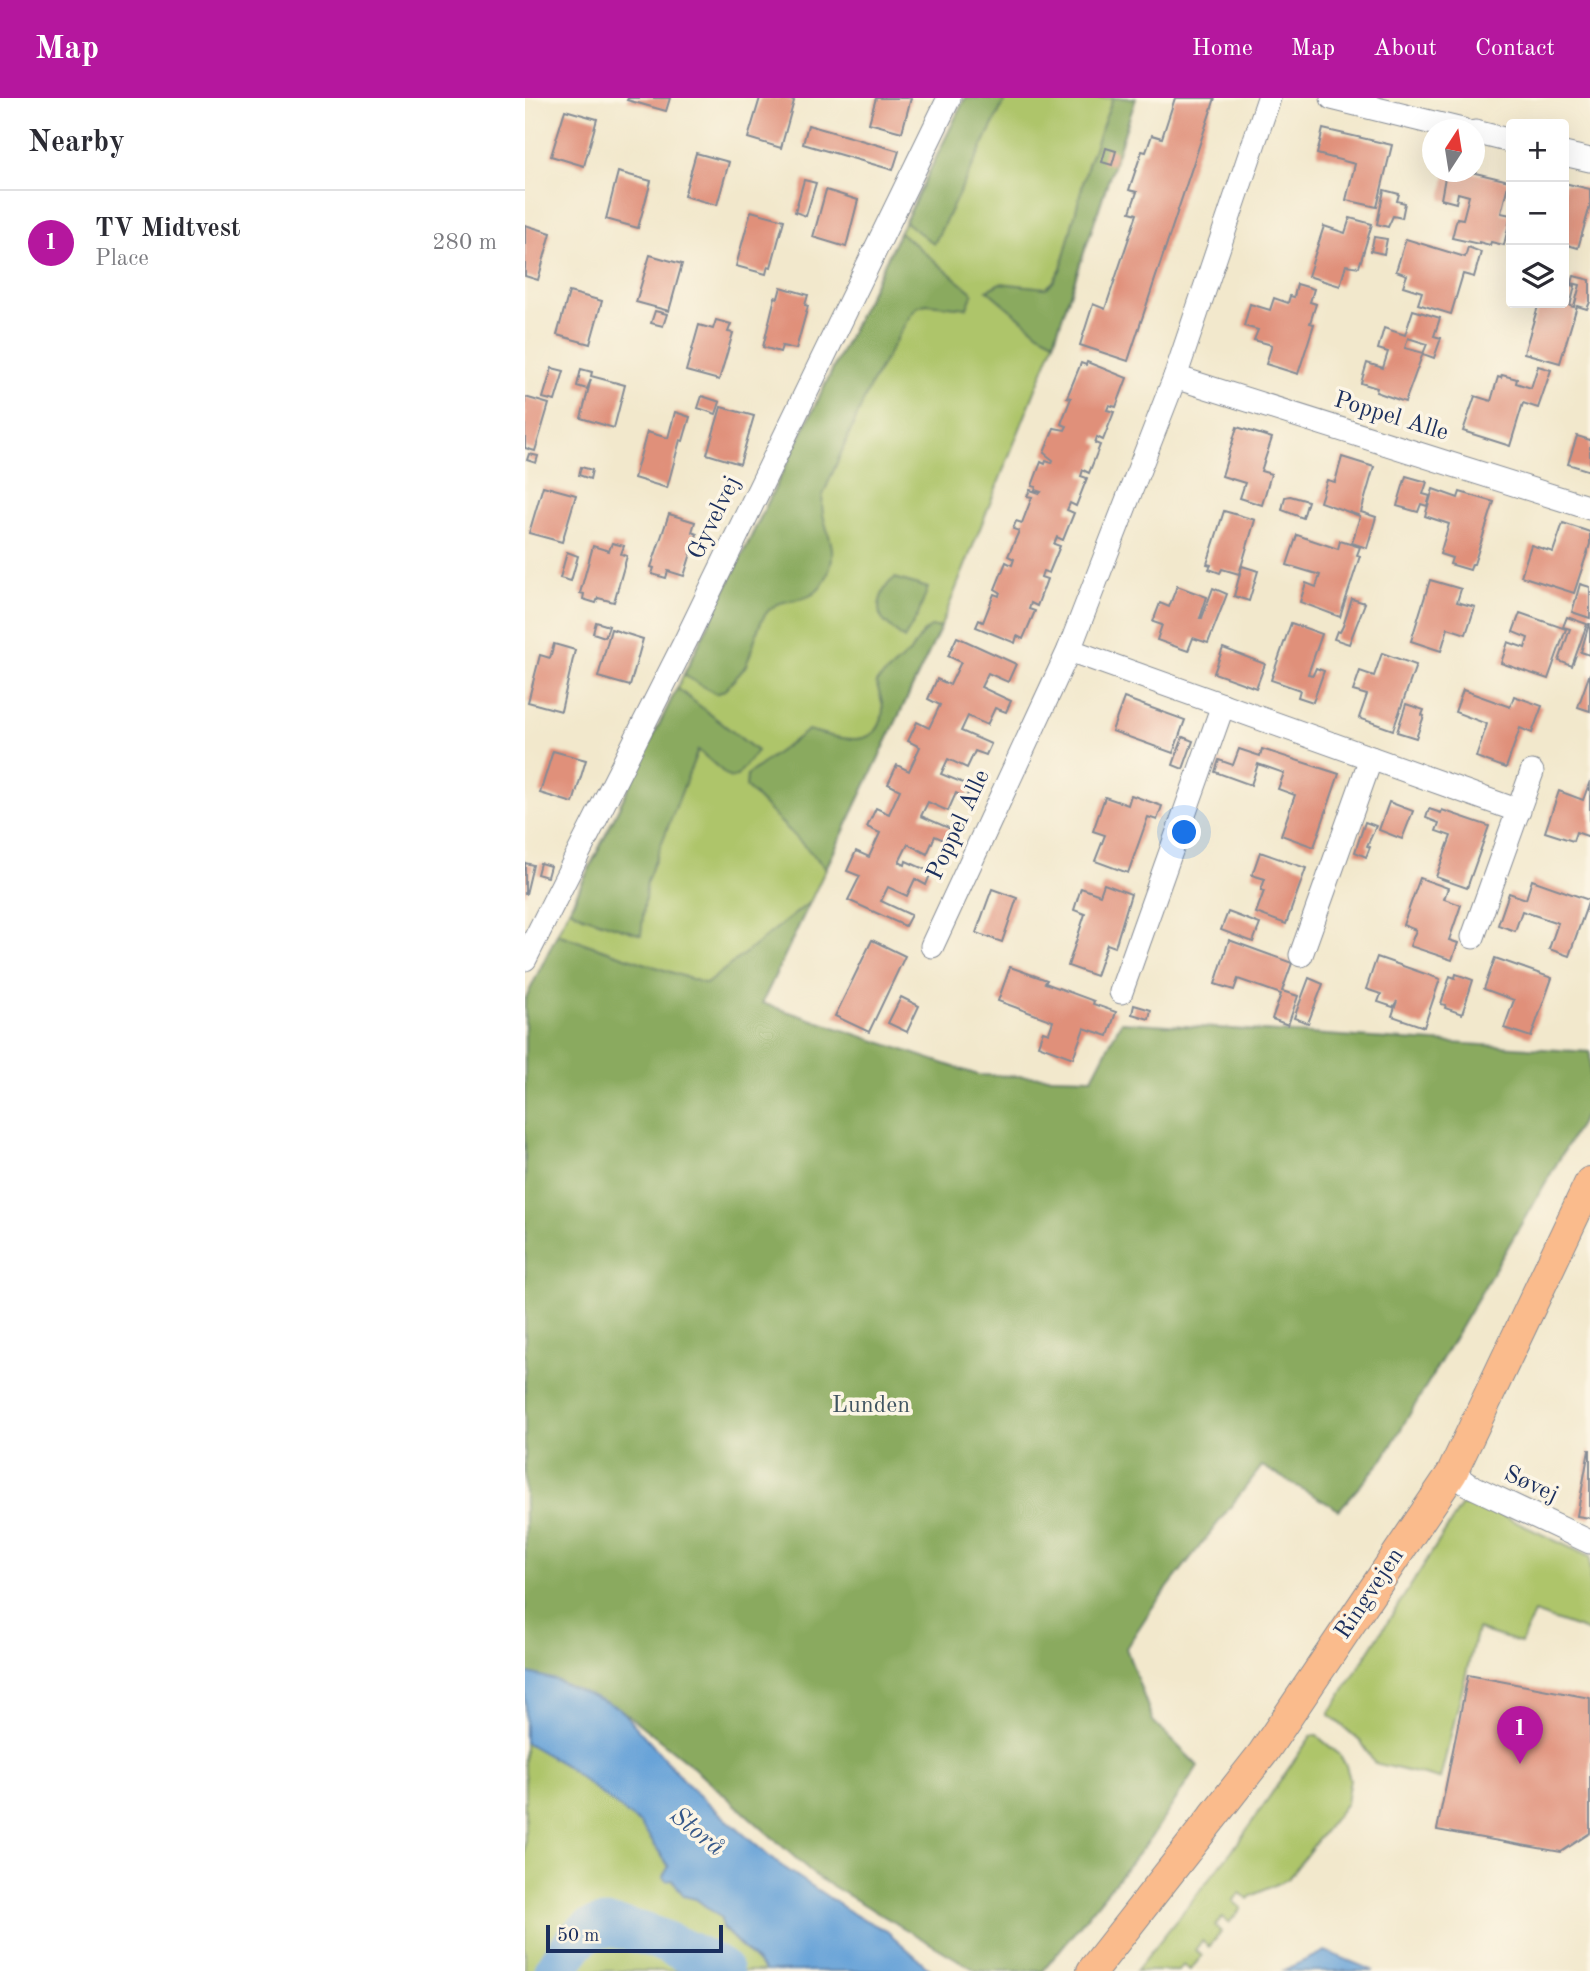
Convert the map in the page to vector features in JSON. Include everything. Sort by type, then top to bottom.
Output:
[{"type":"main road","name":"Ringvejen","points":[[1092,1971],[1263,1753],[1451,1473],[1590,1182]]},
{"type":"street","name":"Gyvelvej","points":[[525,959],[692,627],[949,98]]},
{"type":"street","name":"Poppel Alle","points":[[932,946],[1069,650],[1175,377],[1269,98]]},
{"type":"street","points":[[1332,98],[1422,120]]},
{"type":"street","points":[[1485,134],[1506,140]]},
{"type":"street","points":[[1569,155],[1590,160]]},
{"type":"street","name":"Poppel Alle","points":[[1175,377],[1590,508]]},
{"type":"street","points":[[1069,650],[1518,811]]},
{"type":"street","points":[[1121,992],[1223,705]]},
{"type":"street","points":[[1301,955],[1371,758]]},
{"type":"street","points":[[1473,937],[1532,772]]},
{"type":"street","name":"Søvej","points":[[1451,1473],[1473,1487],[1590,1542]]},
{"type":"green space","points":[[965,98],[1136,98],[1051,351],[939,631],[762,1003],[557,934]]},
{"type":"green space","points":[[965,98],[1006,98],[934,244],[905,222]]},
{"type":"green space","points":[[1113,98],[1136,98],[1054,341],[1038,333],[987,290],[1000,283],[1046,288],[1053,282],[1061,268],[1088,164]]},
{"type":"green space","points":[[900,232],[973,293],[967,308],[926,304],[917,307],[908,319],[870,386],[823,495],[823,515],[832,549],[830,568],[824,582],[817,591],[781,603],[765,615],[745,667],[727,688],[716,694],[684,675]]},
{"type":"green space","points":[[895,578],[928,588],[918,615],[904,639],[884,622],[879,608],[881,596]]},
{"type":"green space","points":[[931,627],[941,627],[826,868],[746,787],[747,775],[808,730],[855,739],[874,732],[880,723],[883,709],[876,682],[909,653],[923,633]]},
{"type":"green space","points":[[677,688],[757,751],[737,776],[730,778],[698,750],[647,881],[641,935],[583,916],[570,909]]},
{"type":"green space","name":"Lunden","points":[[810,902],[762,1003],[978,1075],[1092,1078],[1121,1022],[1590,1052],[1590,1104],[1584,1117],[1384,1458],[1339,1510],[1262,1466],[1152,1608],[1126,1648],[1153,1721],[1198,1766],[1150,1839],[1043,1971],[977,1971],[817,1877],[686,1761],[619,1708],[555,1680],[525,1672],[525,1000],[557,934],[706,984]]},
{"type":"green space","points":[[1462,1505],[1484,1507],[1590,1557],[1590,1632],[1534,1613],[1521,1643],[1477,1629],[1440,1779],[1374,1763],[1362,1743],[1329,1714]]},
{"type":"green space","points":[[1311,1736],[1317,1736],[1340,1755],[1346,1766],[1350,1779],[1346,1803],[1288,1879],[1248,1899],[1240,1893],[1233,1901],[1241,1908],[1229,1923],[1222,1917],[1215,1926],[1221,1932],[1209,1947],[1202,1941],[1195,1950],[1202,1956],[1190,1970],[1183,1965],[1178,1971],[1136,1971],[1237,1844]]},
{"type":"green space","points":[[525,1742],[563,1764],[641,1825],[669,1867],[673,1880],[684,1896],[696,1899],[721,1918],[722,1928],[766,1971],[525,1971]]},
{"type":"water","name":"Storå","points":[[525,1672],[555,1680],[619,1708],[693,1790],[773,1860],[855,1915],[887,1931],[932,1971],[766,1971],[722,1927],[721,1918],[696,1899],[684,1896],[673,1880],[666,1881],[663,1877],[669,1866],[641,1825],[563,1764],[525,1742]]},
{"type":"water","points":[[1325,1951],[1374,1971],[1282,1971]]},
{"type":"building","points":[[670,98],[666,111],[627,100]]},
{"type":"building","points":[[760,98],[785,98],[794,101],[781,148],[748,138]]},
{"type":"building","points":[[876,98],[911,98],[902,132],[869,123]]},
{"type":"building","points":[[1175,98],[1215,98],[1128,361],[1080,345],[1093,304],[1105,309],[1137,214],[1130,212],[1137,192],[1129,190],[1142,151],[1146,152],[1152,135],[1162,138]]},
{"type":"building","points":[[565,110],[597,119],[584,166],[551,156]]},
{"type":"building","points":[[808,125],[899,151],[893,170],[803,144]]},
{"type":"building","points":[[1323,129],[1392,145],[1377,207],[1346,200],[1355,164],[1317,154]]},
{"type":"building","points":[[1106,148],[1116,151],[1112,165],[1102,162]]},
{"type":"building","points":[[696,153],[729,162],[717,205],[684,196]]},
{"type":"building","points":[[618,172],[651,181],[638,228],[606,219]]},
{"type":"building","points":[[1485,175],[1506,180],[1501,213],[1506,214],[1504,245],[1491,242],[1490,245],[1479,244],[1452,238],[1457,218],[1463,219],[1469,196],[1458,193],[1456,203],[1441,199],[1444,182],[1485,182]]},
{"type":"building","points":[[804,180],[816,183],[806,216],[795,212]]},
{"type":"building","points":[[1569,184],[1590,189],[1590,206],[1578,248],[1569,245]]},
{"type":"building","points":[[826,190],[858,200],[846,247],[813,237]]},
{"type":"building","points":[[1384,190],[1399,194],[1397,201],[1405,203],[1402,218],[1393,216],[1388,227],[1377,224]]},
{"type":"building","points":[[751,211],[784,220],[771,267],[768,266],[766,274],[736,266]]},
{"type":"building","points":[[1350,218],[1372,224],[1359,267],[1346,265],[1340,286],[1308,276],[1324,226],[1345,233]]},
{"type":"building","points":[[525,225],[551,233],[538,280],[525,276]]},
{"type":"building","points":[[1374,237],[1387,239],[1384,254],[1371,251]]},
{"type":"building","points":[[1406,239],[1465,257],[1468,247],[1481,252],[1474,277],[1463,274],[1451,314],[1418,304],[1422,292],[1403,286],[1407,275],[1396,271]]},
{"type":"building","points":[[650,255],[682,264],[669,311],[636,302]]},
{"type":"building","points":[[1574,276],[1590,280],[1590,302],[1587,309],[1577,306],[1560,363],[1524,353],[1538,308],[1569,308],[1569,284],[1575,286],[1570,306],[1574,307],[1580,285],[1572,283]]},
{"type":"building","points":[[1297,284],[1314,289],[1310,302],[1316,304],[1310,323],[1314,324],[1298,374],[1266,364],[1272,345],[1254,340],[1258,330],[1244,326],[1250,304],[1270,310],[1274,298],[1288,303],[1290,296],[1294,297]]},
{"type":"building","points":[[781,287],[808,295],[805,305],[808,306],[796,349],[782,346],[780,352],[763,347],[775,297],[778,298]]},
{"type":"building","points":[[569,292],[602,301],[590,344],[557,335]]},
{"type":"building","points":[[1413,310],[1440,318],[1434,336],[1441,338],[1434,358],[1423,354],[1427,344],[1408,338],[1405,348],[1423,353],[1405,402],[1376,392],[1377,388],[1361,383],[1367,363],[1383,368],[1388,352],[1378,349],[1384,328],[1405,335]]},
{"type":"building","points":[[655,311],[667,314],[663,326],[651,323]]},
{"type":"building","points":[[716,320],[731,324],[728,332],[733,333],[719,380],[686,371],[699,325],[713,329]]},
{"type":"building","points":[[1087,362],[1127,378],[1116,407],[1109,405],[1107,410],[1114,412],[1103,440],[1097,437],[1095,443],[1100,445],[1089,473],[1083,470],[1081,476],[1087,478],[1076,506],[1070,503],[1067,510],[1074,513],[1063,540],[1057,537],[1054,544],[1060,546],[1049,573],[1043,571],[1041,577],[1047,579],[1037,606],[1031,603],[1029,609],[1035,611],[1023,639],[1017,636],[1015,643],[976,627],[979,620],[983,622],[994,594],[999,596],[1000,592],[995,589],[1006,562],[1012,565],[1014,559],[1008,556],[1019,531],[1013,529],[1016,521],[1022,523],[1032,497],[1027,496],[1030,490],[1041,492],[1032,486],[1041,462],[1052,463],[1053,460],[1044,453],[1054,428],[1065,430],[1067,426],[1061,424],[1071,398],[1067,397],[1081,363],[1086,365]]},
{"type":"building","points":[[1538,366],[1551,370],[1538,408],[1523,403],[1510,446],[1463,431],[1475,396],[1491,401],[1498,377],[1501,378],[1502,375],[1517,379],[1516,383],[1531,388]]},
{"type":"building","points":[[552,368],[564,371],[555,401],[543,398]]},
{"type":"building","points":[[581,369],[592,372],[591,376],[625,385],[614,428],[581,418],[591,379],[587,389],[577,386]]},
{"type":"building","points":[[702,396],[720,402],[716,414],[698,408]]},
{"type":"building","points":[[525,397],[549,404],[535,451],[525,448]]},
{"type":"building","points":[[721,407],[754,416],[740,464],[707,454]]},
{"type":"building","points":[[675,412],[690,417],[683,441],[680,440],[667,488],[634,478],[647,432],[668,438]]},
{"type":"building","points":[[1237,427],[1272,438],[1261,471],[1271,474],[1262,505],[1240,498],[1245,483],[1222,476]]},
{"type":"building","points":[[1577,436],[1590,440],[1590,471],[1568,464]]},
{"type":"building","points":[[529,454],[538,456],[536,463],[527,460]]},
{"type":"building","points":[[1342,457],[1374,467],[1361,512],[1376,517],[1367,548],[1352,543],[1360,516],[1320,502],[1327,480],[1335,482]]},
{"type":"building","points":[[581,467],[592,470],[590,479],[579,475]]},
{"type":"building","points":[[1406,476],[1427,482],[1423,494],[1430,496],[1427,506],[1421,504],[1418,512],[1397,506]]},
{"type":"building","points":[[543,486],[576,495],[562,542],[529,533]]},
{"type":"building","points":[[1433,489],[1458,498],[1460,492],[1494,502],[1470,570],[1450,564],[1452,558],[1440,554],[1449,524],[1425,516]]},
{"type":"building","points":[[1285,497],[1308,501],[1303,518],[1282,510]]},
{"type":"building","points":[[1224,511],[1255,520],[1239,574],[1222,569],[1220,573],[1209,569],[1211,565],[1207,564]]},
{"type":"building","points":[[669,514],[695,522],[692,532],[697,534],[684,576],[668,571],[666,578],[652,574],[654,568],[651,567]]},
{"type":"building","points":[[1563,523],[1590,532],[1590,544],[1574,593],[1521,576],[1531,545],[1553,552]]},
{"type":"building","points":[[1297,535],[1338,549],[1340,541],[1360,547],[1357,555],[1360,556],[1340,617],[1300,602],[1306,583],[1316,587],[1320,575],[1287,565]]},
{"type":"building","points":[[612,543],[624,546],[621,554],[627,556],[614,602],[598,598],[596,603],[583,599],[584,594],[580,593],[593,546],[609,551]]},
{"type":"building","points":[[567,552],[578,556],[571,581],[560,578]]},
{"type":"building","points":[[1242,566],[1258,571],[1249,601],[1234,596]]},
{"type":"building","points":[[1430,580],[1461,589],[1457,602],[1475,607],[1466,634],[1448,628],[1441,651],[1411,641]]},
{"type":"building","points":[[1580,584],[1590,587],[1590,618],[1572,612]]},
{"type":"building","points":[[1177,586],[1207,597],[1200,618],[1213,588],[1227,594],[1208,643],[1193,638],[1188,651],[1157,640],[1162,625],[1153,622],[1160,603],[1169,607]]},
{"type":"building","points":[[1352,599],[1365,603],[1349,644],[1334,639],[1343,626]]},
{"type":"building","points":[[1520,613],[1566,629],[1548,679],[1501,663],[1508,642],[1525,648],[1528,638],[1513,632]]},
{"type":"building","points":[[1567,617],[1587,624],[1572,666],[1559,661],[1570,629],[1563,627]]},
{"type":"building","points":[[596,622],[609,626],[605,637],[593,633]]},
{"type":"building","points":[[1291,623],[1322,634],[1308,674],[1313,675],[1316,668],[1324,671],[1313,702],[1298,697],[1300,690],[1271,680]]},
{"type":"building","points":[[1590,624],[1590,655],[1581,652]]},
{"type":"building","points":[[611,629],[643,639],[630,686],[598,677]]},
{"type":"building","points":[[957,637],[1016,664],[1008,682],[988,673],[981,687],[1011,701],[1006,712],[995,708],[987,725],[968,716],[961,731],[991,744],[986,755],[975,751],[967,768],[948,759],[941,774],[971,786],[966,798],[956,793],[948,811],[928,802],[921,816],[951,829],[946,841],[935,836],[927,854],[908,844],[899,862],[905,865],[906,861],[931,872],[926,885],[915,879],[907,896],[888,887],[881,901],[911,915],[905,926],[848,900],[860,876],[847,871],[856,851],[869,857],[880,833],[867,827],[876,808],[889,814],[900,790],[888,784],[897,765],[909,771],[920,747],[908,741],[917,722],[929,728],[940,705],[928,699],[937,679],[950,685],[961,662],[948,656]]},
{"type":"building","points":[[554,644],[575,650],[561,711],[528,702],[540,655],[550,658]]},
{"type":"building","points":[[1223,648],[1265,664],[1256,688],[1214,673]]},
{"type":"building","points":[[1382,653],[1416,665],[1393,730],[1359,718],[1367,695],[1353,691],[1360,671],[1374,676]]},
{"type":"building","points":[[1590,673],[1590,711],[1578,707]]},
{"type":"building","points":[[1463,690],[1510,707],[1514,696],[1542,706],[1532,733],[1520,728],[1506,768],[1476,757],[1487,724],[1455,712]]},
{"type":"building","points":[[1124,698],[1185,720],[1173,753],[1112,731]]},
{"type":"building","points":[[1406,704],[1424,710],[1416,738],[1397,732]]},
{"type":"building","points":[[1183,737],[1193,741],[1183,769],[1173,765]]},
{"type":"building","points":[[1239,749],[1260,756],[1262,749],[1339,774],[1314,847],[1281,835],[1295,795],[1278,789],[1284,773],[1258,764],[1251,785],[1215,772],[1219,760],[1233,765]]},
{"type":"building","points":[[553,751],[586,760],[573,803],[540,793]]},
{"type":"building","points":[[1590,781],[1590,837],[1576,832],[1573,841],[1545,832],[1559,791],[1583,800]]},
{"type":"building","points":[[1131,795],[1162,806],[1157,820],[1148,817],[1128,873],[1095,861],[1105,835],[1093,831],[1105,797],[1128,805]]},
{"type":"building","points":[[1389,802],[1413,811],[1402,839],[1379,830]]},
{"type":"building","points":[[1429,809],[1441,813],[1442,810],[1489,826],[1467,888],[1436,877],[1451,836],[1436,831],[1439,823],[1426,818]]},
{"type":"building","points":[[1365,822],[1376,826],[1367,846],[1370,847],[1366,857],[1355,852]]},
{"type":"building","points":[[1260,852],[1306,868],[1286,924],[1256,913],[1264,891],[1261,890],[1265,879],[1252,875]]},
{"type":"building","points":[[525,863],[533,865],[526,894],[525,894]]},
{"type":"building","points":[[540,863],[550,866],[547,877],[537,874]]},
{"type":"building","points":[[1420,878],[1448,888],[1444,899],[1461,905],[1449,940],[1458,943],[1452,960],[1410,946],[1416,930],[1403,925]]},
{"type":"building","points":[[1532,880],[1589,900],[1569,956],[1549,949],[1558,923],[1522,911],[1515,931],[1498,925],[1509,893],[1526,899]]},
{"type":"building","points":[[1104,884],[1131,894],[1115,947],[1107,944],[1096,976],[1068,966],[1085,914],[1074,910],[1081,888],[1100,895]]},
{"type":"building","points":[[992,889],[1017,898],[1002,942],[976,933]]},
{"type":"building","points":[[1228,912],[1260,924],[1253,942],[1221,930]]},
{"type":"building","points":[[872,940],[905,956],[869,1032],[835,1016]]},
{"type":"building","points":[[1229,940],[1292,963],[1282,991],[1298,996],[1288,1025],[1272,1019],[1281,994],[1238,979],[1234,990],[1215,984]]},
{"type":"building","points":[[1377,957],[1440,979],[1424,1027],[1392,1016],[1397,1001],[1393,1007],[1378,1002],[1381,994],[1366,989]]},
{"type":"building","points":[[1495,958],[1552,978],[1531,1037],[1504,1028],[1514,1000],[1484,989]]},
{"type":"building","points":[[1010,967],[1047,980],[1045,983],[1116,1012],[1108,1036],[1084,1028],[1073,1058],[1038,1045],[1043,1031],[1049,1033],[1053,1021],[998,1001]]},
{"type":"building","points":[[1456,974],[1473,980],[1462,1014],[1441,1004],[1450,976],[1455,978]]},
{"type":"building","points":[[1309,978],[1323,984],[1308,1023],[1294,1018]]},
{"type":"building","points":[[901,997],[919,1006],[907,1032],[888,1023]]},
{"type":"building","points":[[1134,1005],[1151,1010],[1149,1019],[1132,1014]]},
{"type":"building","points":[[1590,1450],[1590,1518],[1577,1516]]},
{"type":"building","points":[[1468,1675],[1590,1698],[1590,1833],[1561,1852],[1437,1830]]},
{"type":"waterway","points":[[555,1971],[579,1938],[590,1930],[603,1927],[638,1932],[657,1939],[722,1971]]},
{"type":"place","name":"TV Midtvest","points":[[1520,1764]]}]
